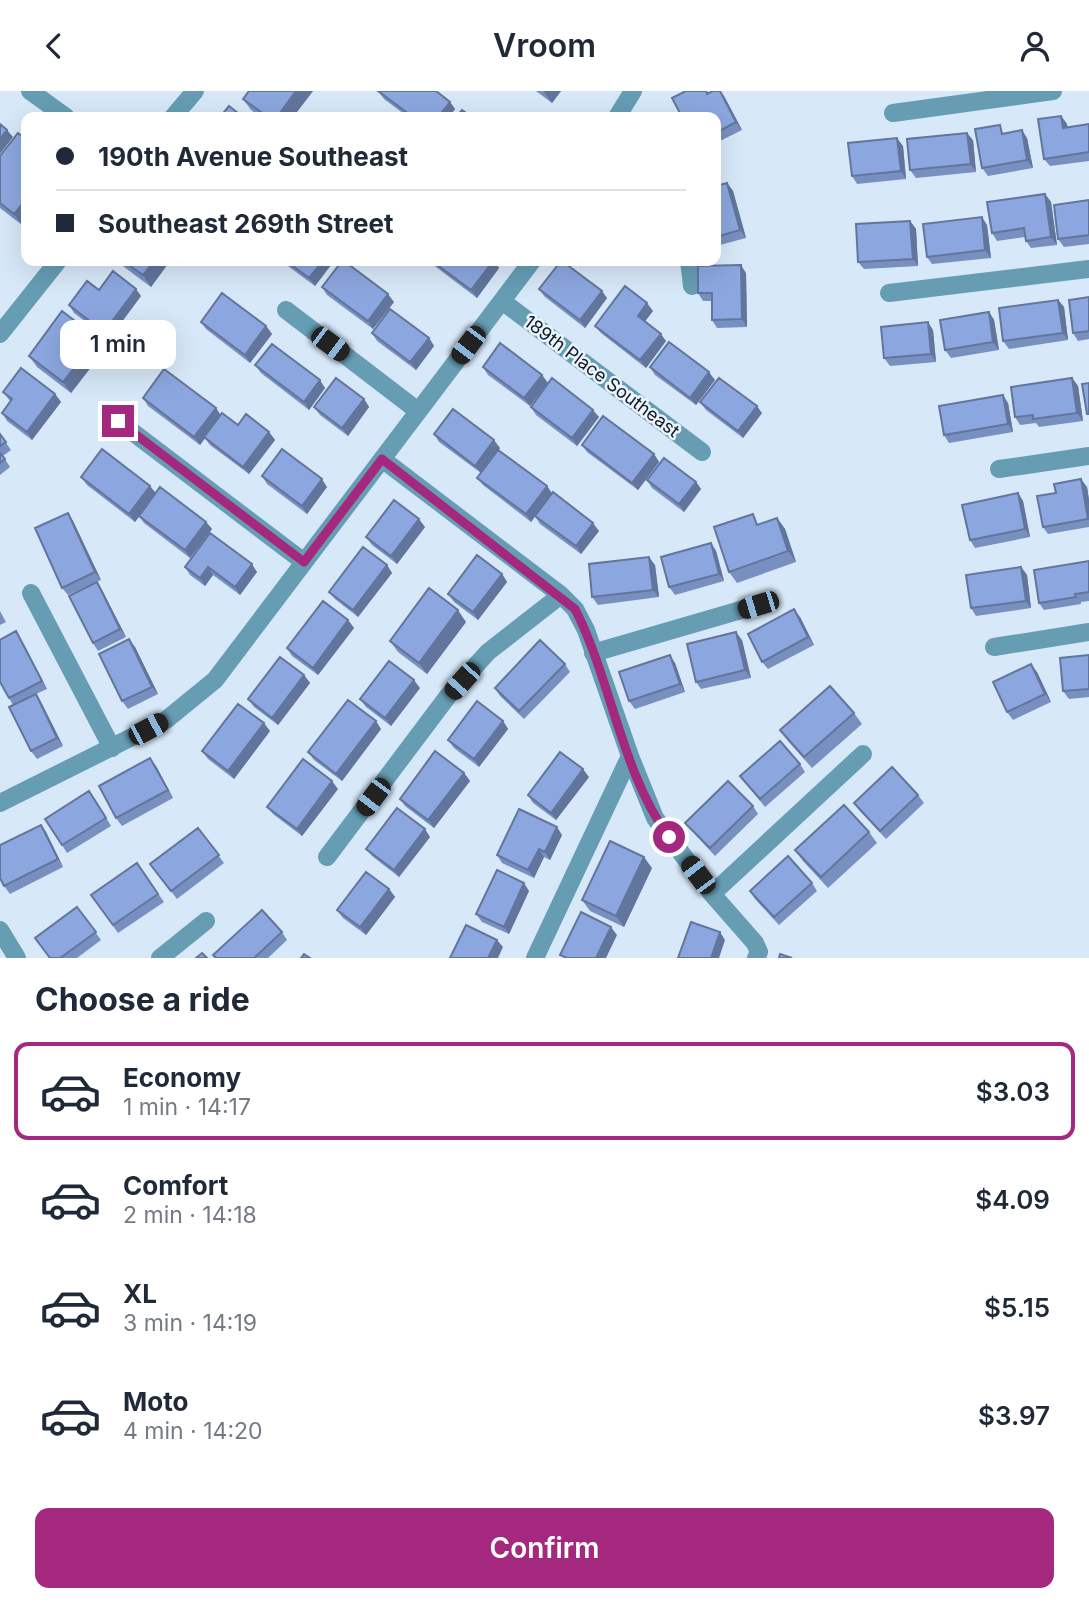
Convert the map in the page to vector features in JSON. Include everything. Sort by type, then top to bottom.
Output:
[{"type":"street","points":[[30,91],[59,112]]},
{"type":"street","points":[[177,112],[195,91]]},
{"type":"street","points":[[620,112],[633,91]]},
{"type":"street","points":[[893,113],[1052,91]]},
{"type":"street","points":[[0,334],[54,266]]},
{"type":"street","points":[[0,803],[166,720],[215,680],[528,266]]},
{"type":"street","points":[[690,266],[692,286]]},
{"type":"street","points":[[889,293],[1089,269]]},
{"type":"street","name":"189th Place Southeast","points":[[502,301],[702,452]]},
{"type":"street","points":[[286,310],[418,411]]},
{"type":"street","points":[[118,421],[304,562]]},
{"type":"street","points":[[999,469],[1089,456]]},
{"type":"street","points":[[382,459],[575,609],[586,630],[630,756],[655,817],[712,894],[755,943],[758,955]]},
{"type":"street","points":[[30,593],[112,748]]},
{"type":"street","points":[[327,857],[449,696],[488,652],[561,596]]},
{"type":"street","points":[[593,653],[758,605]]},
{"type":"street","points":[[994,647],[1089,632]]},
{"type":"street","points":[[712,894],[863,754]]},
{"type":"street","points":[[535,958],[630,756]]},
{"type":"street","points":[[160,958],[206,921]]},
{"type":"street","points":[[0,930],[17,958]]},
{"type":"building","points":[[249,91],[296,91],[281,112],[261,112],[243,99]]},
{"type":"building","points":[[378,91],[436,91],[450,102],[442,112],[406,112]]},
{"type":"building","points":[[686,91],[706,91],[707,94],[720,91],[736,122],[721,130],[721,112],[679,112],[672,98]]},
{"type":"building","points":[[229,106],[237,112],[224,112]]},
{"type":"building","points":[[1061,116],[1063,128],[1089,124],[1089,152],[1044,159],[1038,119]]},
{"type":"building","points":[[0,124],[7,130],[0,139]]},
{"type":"building","points":[[1000,125],[1002,134],[1022,130],[1027,160],[982,168],[975,129]]},
{"type":"building","points":[[18,133],[21,135],[21,205],[14,214],[0,203],[0,156]]},
{"type":"building","points":[[967,133],[971,164],[910,170],[907,139]]},
{"type":"building","points":[[897,138],[901,171],[852,176],[848,143]]},
{"type":"building","points":[[727,183],[740,230],[721,236],[721,185]]},
{"type":"building","points":[[1045,194],[1051,237],[1026,241],[1024,228],[992,233],[987,202]]},
{"type":"building","points":[[1089,200],[1089,235],[1058,239],[1054,205]]},
{"type":"building","points":[[982,217],[985,250],[927,257],[923,224]]},
{"type":"building","points":[[910,221],[913,259],[858,262],[856,224]]},
{"type":"building","points":[[741,265],[742,319],[712,320],[712,293],[698,293],[698,266]]},
{"type":"building","points":[[130,266],[150,266],[143,275]]},
{"type":"building","points":[[293,266],[319,266],[309,278]]},
{"type":"building","points":[[338,266],[351,266],[388,294],[368,321],[322,287]]},
{"type":"building","points":[[439,266],[489,266],[471,290]]},
{"type":"building","points":[[557,266],[569,266],[602,291],[580,320],[539,289]]},
{"type":"building","points":[[113,271],[136,289],[104,332],[69,305],[87,281],[99,290]]},
{"type":"building","points":[[625,286],[647,303],[638,316],[661,334],[640,360],[595,326]]},
{"type":"building","points":[[222,293],[266,326],[245,355],[201,322]]},
{"type":"building","points":[[1089,297],[1089,331],[1073,333],[1069,300]]},
{"type":"building","points":[[1058,300],[1063,333],[1003,341],[999,308]]},
{"type":"building","points":[[390,309],[429,338],[410,362],[372,333]]},
{"type":"building","points":[[62,311],[97,338],[63,382],[29,356]]},
{"type":"building","points":[[989,312],[993,342],[945,350],[940,320]]},
{"type":"building","points":[[928,322],[931,354],[884,358],[881,327]]},
{"type":"building","points":[[669,342],[709,372],[690,398],[650,367]]},
{"type":"building","points":[[500,343],[542,375],[524,398],[483,367]]},
{"type":"building","points":[[272,344],[320,380],[304,402],[255,365]]},
{"type":"building","points":[[21,368],[55,394],[27,432],[2,413],[12,399],[3,392]]},
{"type":"building","points":[[164,369],[216,408],[194,437],[143,398]]},
{"type":"building","points":[[336,378],[364,399],[342,428],[314,407]]},
{"type":"building","points":[[552,378],[593,410],[572,438],[531,407]]},
{"type":"building","points":[[719,378],[757,406],[738,431],[700,402]]},
{"type":"building","points":[[1072,378],[1077,413],[1033,419],[1033,415],[1015,417],[1011,387]]},
{"type":"building","points":[[1089,383],[1089,414],[1087,414],[1082,384]]},
{"type":"building","points":[[1003,395],[1008,424],[944,435],[939,406]]},
{"type":"building","points":[[453,409],[494,440],[475,466],[434,434]]},
{"type":"building","points":[[222,413],[238,425],[246,414],[269,432],[243,467],[204,437]]},
{"type":"building","points":[[603,416],[654,454],[632,483],[582,445]]},
{"type":"building","points":[[0,434],[6,442],[0,446]]},
{"type":"building","points":[[102,449],[150,486],[129,514],[81,477]]},
{"type":"building","points":[[282,449],[322,479],[302,506],[262,476]]},
{"type":"building","points":[[498,450],[547,486],[526,514],[477,478]]},
{"type":"building","points":[[664,458],[696,482],[679,504],[647,480]]},
{"type":"building","points":[[1081,479],[1088,519],[1043,527],[1037,496],[1056,493],[1054,484]]},
{"type":"building","points":[[160,487],[206,522],[185,550],[139,516]]},
{"type":"building","points":[[553,492],[593,523],[576,546],[535,516]]},
{"type":"building","points":[[1018,493],[1025,529],[970,540],[962,505]]},
{"type":"building","points":[[394,500],[419,519],[391,556],[366,537]]},
{"type":"building","points":[[68,513],[95,572],[62,588],[35,528]]},
{"type":"building","points":[[753,514],[757,525],[777,518],[788,551],[729,572],[714,527]]},
{"type":"building","points":[[210,533],[252,564],[235,587],[208,567],[200,578],[185,567]]},
{"type":"building","points":[[711,543],[719,574],[669,587],[661,557]]},
{"type":"building","points":[[363,547],[387,565],[353,610],[329,592]]},
{"type":"building","points":[[477,555],[502,574],[473,612],[448,594]]},
{"type":"building","points":[[649,557],[653,590],[592,597],[589,564]]},
{"type":"building","points":[[1089,561],[1089,592],[1039,603],[1034,570]]},
{"type":"building","points":[[1021,567],[1026,601],[971,608],[966,575]]},
{"type":"building","points":[[97,582],[120,629],[93,643],[69,596]]},
{"type":"building","points":[[429,588],[458,610],[419,663],[390,641]]},
{"type":"building","points":[[323,601],[348,620],[313,668],[287,648]]},
{"type":"building","points":[[794,609],[808,637],[762,662],[748,634]]},
{"type":"building","points":[[16,631],[42,681],[9,698],[0,682],[0,640]]},
{"type":"building","points":[[736,632],[745,670],[696,682],[687,644]]},
{"type":"building","points":[[129,639],[152,687],[122,701],[99,654]]},
{"type":"building","points":[[540,640],[565,664],[519,711],[495,688]]},
{"type":"building","points":[[670,655],[680,684],[629,701],[619,672]]},
{"type":"building","points":[[1089,655],[1089,689],[1063,691],[1060,658]]},
{"type":"building","points":[[280,657],[304,675],[272,718],[248,699]]},
{"type":"building","points":[[389,661],[414,680],[385,718],[360,699]]},
{"type":"building","points":[[1031,664],[1045,694],[1007,712],[993,682]]},
{"type":"building","points":[[830,686],[854,713],[804,757],[780,730]]},
{"type":"building","points":[[36,694],[57,738],[31,751],[9,707]]},
{"type":"building","points":[[348,700],[376,721],[336,774],[308,752]]},
{"type":"building","points":[[477,701],[503,721],[474,759],[448,740]]},
{"type":"building","points":[[238,704],[264,723],[228,771],[202,751]]},
{"type":"building","points":[[780,741],[800,764],[760,799],[740,776]]},
{"type":"building","points":[[435,751],[464,773],[428,820],[400,799]]},
{"type":"building","points":[[560,752],[583,769],[551,813],[528,795]]},
{"type":"building","points":[[150,758],[168,790],[116,818],[99,786]]},
{"type":"building","points":[[303,759],[332,781],[297,829],[267,807]]},
{"type":"building","points":[[892,767],[918,795],[880,831],[854,803]]},
{"type":"building","points":[[728,781],[753,806],[710,848],[685,823]]},
{"type":"building","points":[[89,791],[106,818],[62,845],[45,819]]},
{"type":"building","points":[[844,805],[869,832],[821,877],[795,850]]},
{"type":"building","points":[[397,808],[425,829],[394,870],[366,849]]},
{"type":"building","points":[[519,809],[557,827],[545,852],[539,849],[528,870],[497,855]]},
{"type":"building","points":[[41,825],[58,859],[4,886],[0,878],[0,845]]},
{"type":"building","points":[[198,828],[219,855],[171,891],[150,864]]},
{"type":"building","points":[[610,841],[644,857],[616,916],[582,900]]},
{"type":"building","points":[[788,856],[812,883],[774,917],[750,891]]},
{"type":"building","points":[[137,863],[158,894],[113,925],[91,895]]},
{"type":"building","points":[[497,870],[524,883],[504,927],[476,914]]},
{"type":"building","points":[[366,872],[389,889],[360,927],[337,910]]},
{"type":"building","points":[[77,907],[96,932],[60,958],[50,958],[35,938]]},
{"type":"building","points":[[262,910],[282,932],[254,958],[216,958],[213,955]]},
{"type":"building","points":[[581,912],[611,927],[596,958],[567,958],[560,955]]},
{"type":"building","points":[[691,922],[720,932],[711,958],[678,958]]},
{"type":"building","points":[[466,925],[497,940],[488,958],[450,958]]},
{"type":"route","points":[[118,421],[304,562],[382,459],[575,609],[586,630],[630,756],[655,817],[669,837]]}]
